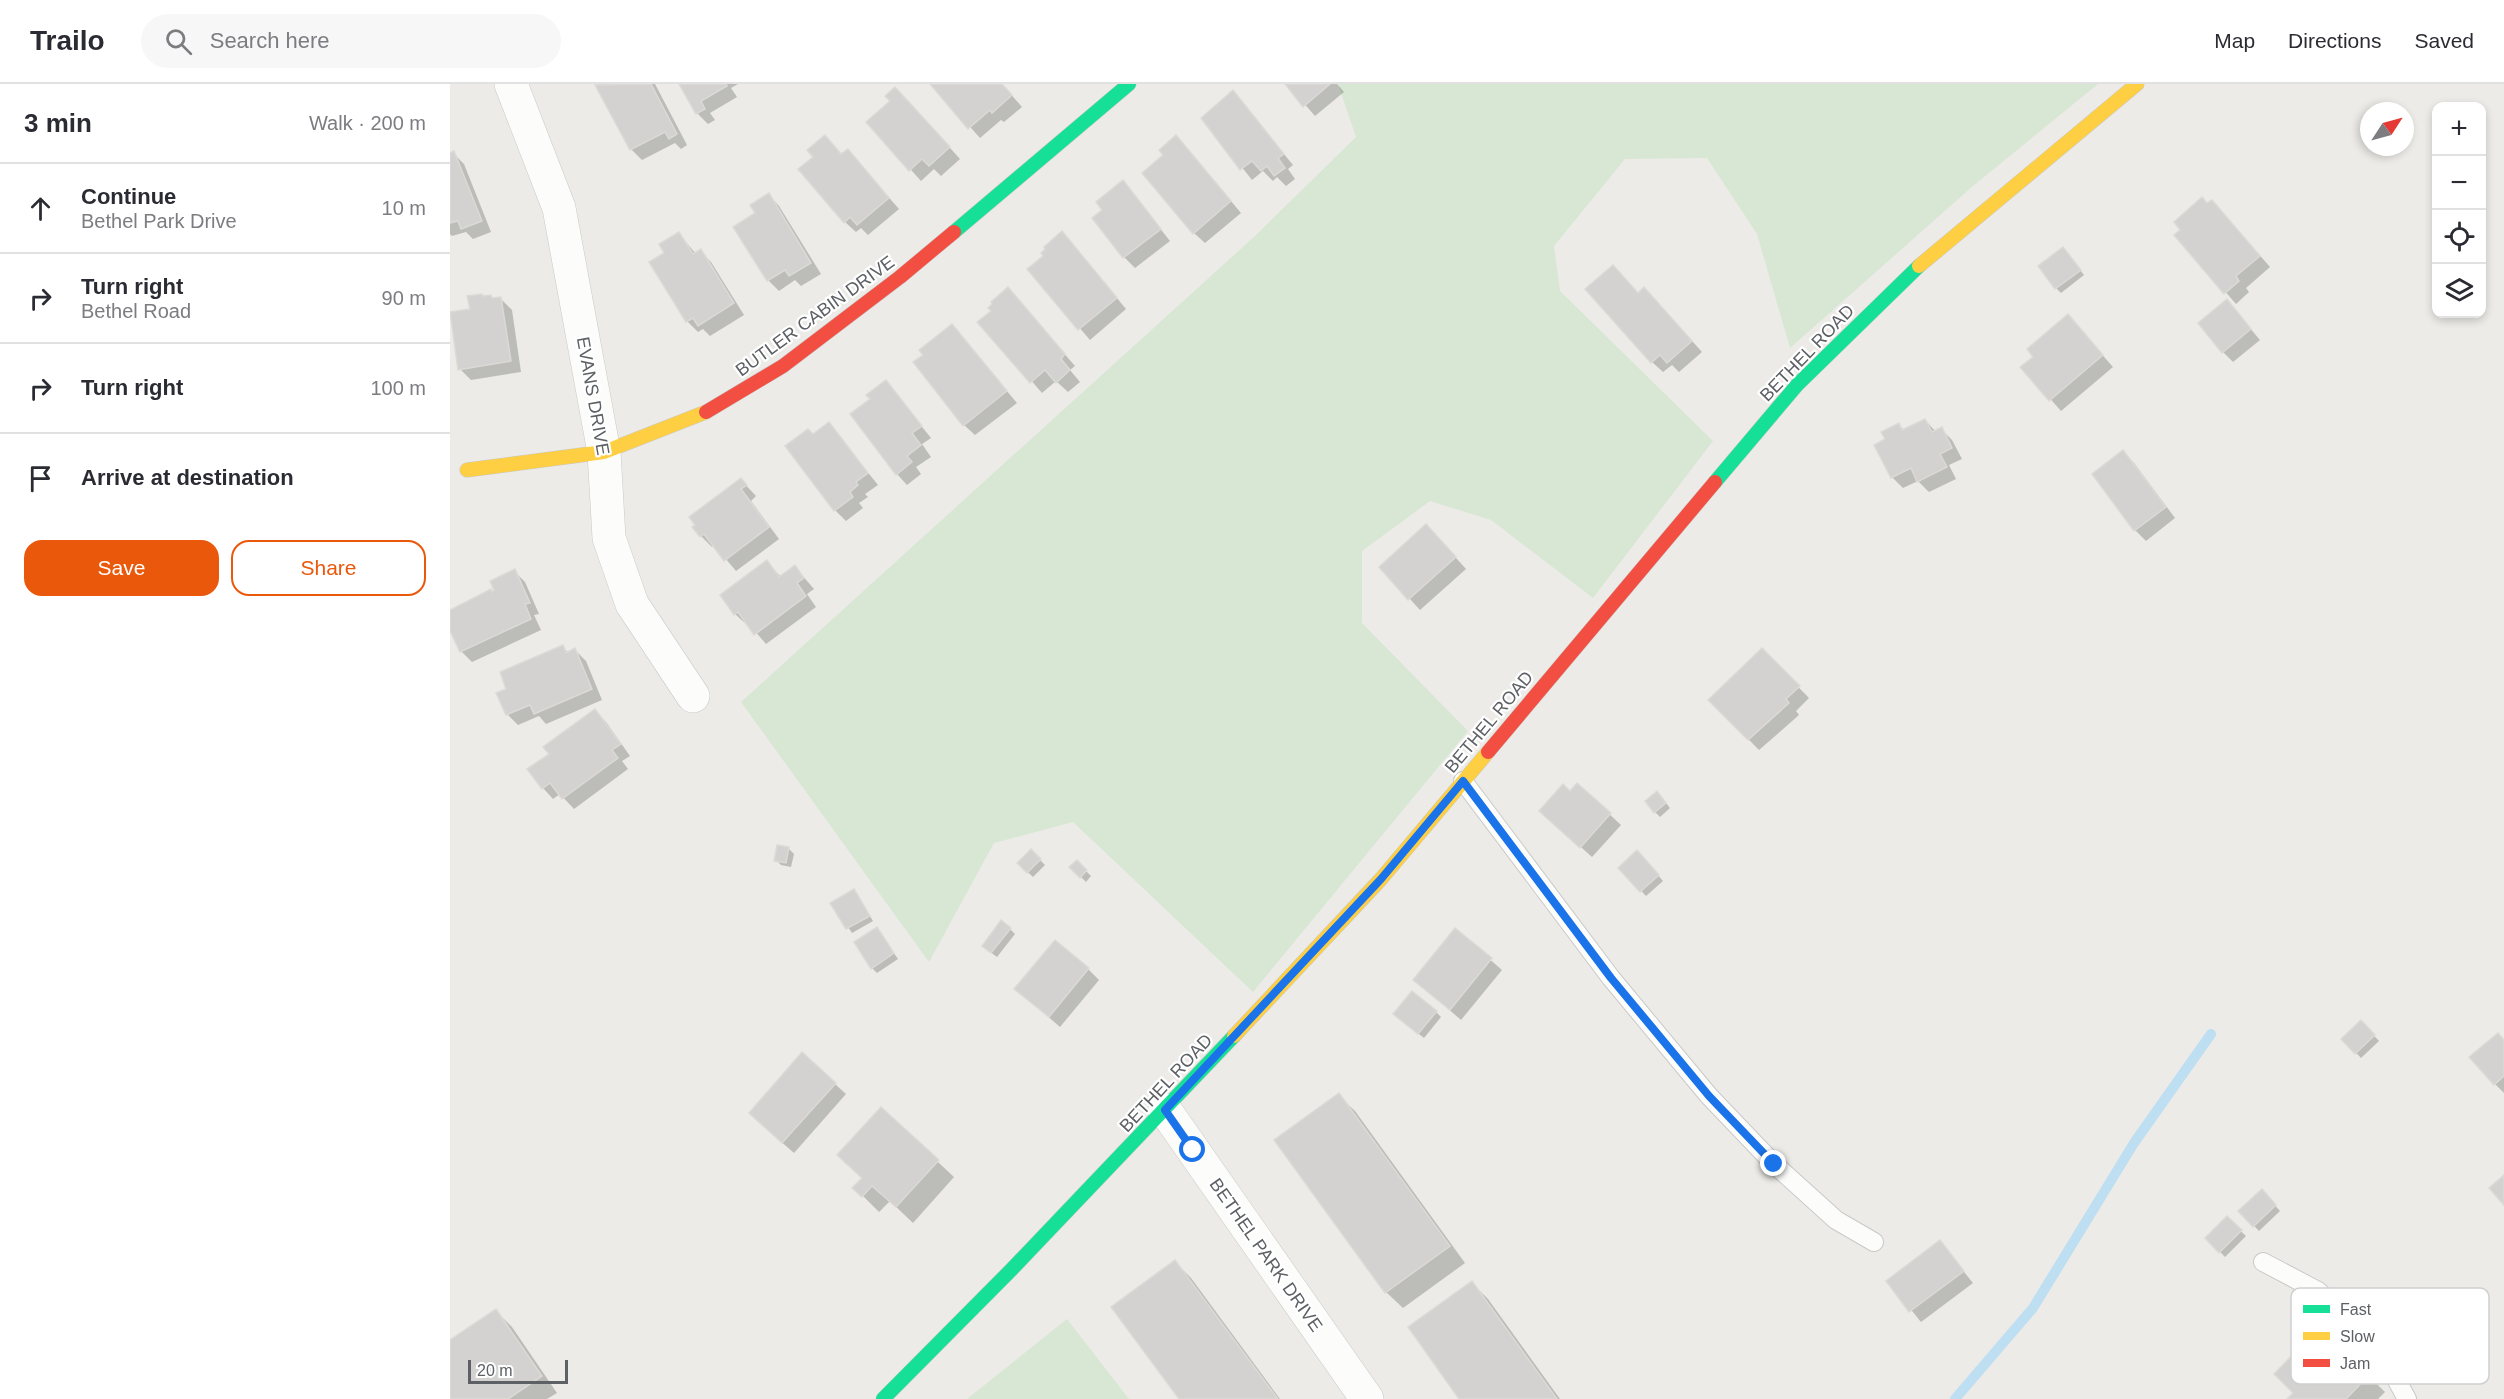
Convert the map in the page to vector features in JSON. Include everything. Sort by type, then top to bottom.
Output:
[{"type":"street","name":"EVANS DRIVE","points":[[512,84],[560,208],[604,452],[609,538],[632,604],[693,696]]},
{"type":"street","name":"BUTLER CABIN DRIVE","points":[[467,470],[604,452],[712,409],[783,366],[900,277],[1129,84]]},
{"type":"street","name":"BETHEL ROAD","points":[[883,1399],[1165,1110],[1381,879],[1797,385],[1918,266],[2137,84]]},
{"type":"street","name":"BETHEL PARK DRIVE","points":[[1165,1110],[1367,1399]]},
{"type":"lane","points":[[1463,781],[1611,978],[1709,1096],[1774,1164],[1836,1220],[1874,1242]]},
{"type":"lane","points":[[2263,1262],[2312,1288]]},
{"type":"lane","points":[[2399,1384],[2407,1399]]},
{"type":"green space","points":[[1338,84],[2098,84],[1973,186],[1790,348],[1757,234],[1707,158],[1625,159],[1554,246],[1560,291],[1713,441],[1593,598],[1491,520],[1430,501],[1362,551],[1362,623],[1468,731],[1253,992],[1073,822],[994,843],[929,962],[741,702],[1255,236],[1356,137]]},
{"type":"green space","points":[[1067,1319],[1129,1399],[967,1399]]},
{"type":"building","points":[[651,84],[677,134],[669,139],[665,132],[630,150],[595,85]]},
{"type":"building","points":[[679,84],[726,84],[727,86],[701,101],[705,109],[696,114]]},
{"type":"building","points":[[930,84],[1002,84],[1012,95],[992,113],[990,110],[968,129]]},
{"type":"building","points":[[1285,84],[1330,84],[1303,107]]},
{"type":"building","points":[[895,87],[950,147],[929,166],[922,159],[909,171],[866,122],[890,101],[885,96]]},
{"type":"building","points":[[1233,90],[1284,154],[1278,158],[1285,168],[1274,176],[1267,166],[1261,171],[1252,161],[1240,170],[1201,118]]},
{"type":"building","points":[[825,135],[841,154],[848,149],[889,198],[857,225],[850,217],[844,223],[798,169],[813,157],[807,150]]},
{"type":"building","points":[[1176,135],[1231,201],[1193,234],[1142,173],[1163,155],[1159,150]]},
{"type":"building","points":[[454,151],[482,221],[461,229],[458,221],[450,223],[450,153]]},
{"type":"building","points":[[1123,180],[1161,229],[1123,258],[1092,218],[1102,210],[1096,202]]},
{"type":"building","points":[[769,193],[811,263],[789,276],[785,270],[767,281],[733,227],[755,213],[750,205]]},
{"type":"building","points":[[2202,197],[2207,203],[2212,200],[2260,256],[2236,276],[2239,281],[2224,294],[2174,235],[2180,230],[2174,222]]},
{"type":"building","points":[[1062,231],[1117,298],[1078,330],[1027,269],[1043,256],[1041,253],[1044,247]]},
{"type":"building","points":[[679,232],[693,254],[701,249],[734,303],[698,326],[693,318],[686,322],[649,262],[664,253],[659,244]]},
{"type":"building","points":[[2063,247],[2081,270],[2055,289],[2038,266]]},
{"type":"building","points":[[1613,265],[1638,293],[1644,287],[1692,341],[1667,363],[1660,355],[1651,363],[1585,289]]},
{"type":"building","points":[[1008,287],[1065,354],[1061,359],[1070,370],[1056,383],[1045,370],[1030,383],[977,322],[991,311],[988,308],[991,302]]},
{"type":"building","points":[[482,294],[483,296],[491,295],[492,298],[501,297],[511,361],[458,370],[450,312],[470,309],[467,296]]},
{"type":"building","points":[[2227,299],[2251,329],[2222,353],[2198,323]]},
{"type":"building","points":[[2068,314],[2103,355],[2049,401],[2020,367],[2033,357],[2027,349]]},
{"type":"building","points":[[952,324],[1007,391],[963,426],[913,362],[923,355],[919,350]]},
{"type":"building","points":[[886,380],[922,426],[912,433],[921,445],[907,456],[912,462],[896,475],[850,414],[870,399],[866,395]]},
{"type":"building","points":[[1925,419],[1932,432],[1942,427],[1952,448],[1940,454],[1947,467],[1917,482],[1911,468],[1891,478],[1874,445],[1885,439],[1881,432],[1899,423],[1902,430]]},
{"type":"building","points":[[829,422],[868,473],[856,482],[858,485],[850,492],[853,497],[834,511],[785,446],[808,429],[813,434]]},
{"type":"building","points":[[2123,450],[2166,507],[2134,531],[2092,474]]},
{"type":"building","points":[[741,478],[747,485],[741,489],[769,527],[724,561],[704,534],[700,537],[692,527],[695,525],[689,517]]},
{"type":"building","points":[[1426,524],[1456,557],[1408,600],[1379,567]]},
{"type":"building","points":[[767,560],[779,577],[795,565],[804,578],[797,583],[806,596],[754,635],[738,612],[734,615],[720,595]]},
{"type":"building","points":[[515,569],[530,603],[525,604],[531,619],[460,652],[450,631],[450,610],[491,589],[492,592],[494,590],[490,581]]},
{"type":"building","points":[[563,645],[566,653],[575,648],[592,689],[534,714],[530,705],[506,715],[496,693],[506,689],[500,672]]},
{"type":"building","points":[[1762,648],[1800,686],[1786,699],[1789,703],[1748,740],[1708,700]]},
{"type":"building","points":[[595,709],[621,744],[612,750],[618,758],[562,799],[550,783],[542,789],[527,769],[549,754],[543,747]]},
{"type":"building","points":[[1577,783],[1611,813],[1580,848],[1539,811],[1563,784],[1570,791]]},
{"type":"building","points":[[1657,791],[1666,803],[1654,813],[1645,801]]},
{"type":"building","points":[[777,845],[789,847],[786,863],[774,861]]},
{"type":"building","points":[[1031,849],[1041,859],[1027,873],[1017,863]]},
{"type":"building","points":[[1637,850],[1659,875],[1640,892],[1618,868]]},
{"type":"building","points":[[1077,860],[1087,870],[1080,878],[1069,867]]},
{"type":"building","points":[[854,889],[870,916],[846,929],[830,903]]},
{"type":"building","points":[[1001,920],[1011,928],[991,953],[982,946]]},
{"type":"building","points":[[877,927],[894,953],[871,969],[854,942]]},
{"type":"building","points":[[1455,928],[1492,958],[1450,1010],[1413,980]]},
{"type":"building","points":[[1055,940],[1089,968],[1049,1017],[1014,989]]},
{"type":"building","points":[[1412,991],[1437,1011],[1418,1034],[1393,1014]]},
{"type":"building","points":[[2361,1020],[2375,1035],[2355,1054],[2341,1039]]},
{"type":"building","points":[[2498,1033],[2504,1040],[2504,1076],[2494,1085],[2469,1057]]},
{"type":"building","points":[[802,1052],[836,1083],[782,1143],[749,1113]]},
{"type":"building","points":[[1339,1093],[1450,1246],[1385,1293],[1274,1140]]},
{"type":"building","points":[[881,1107],[939,1160],[896,1207],[872,1186],[862,1197],[852,1188],[862,1178],[837,1155]]},
{"type":"building","points":[[2504,1175],[2504,1205],[2489,1188]]},
{"type":"building","points":[[2262,1189],[2276,1205],[2253,1227],[2238,1211]]},
{"type":"building","points":[[2227,1216],[2242,1230],[2219,1253],[2205,1238]]},
{"type":"building","points":[[1940,1240],[1964,1271],[1909,1312],[1886,1281]]},
{"type":"building","points":[[1175,1260],[1278,1399],[1179,1399],[1111,1307]]},
{"type":"building","points":[[1472,1281],[1557,1399],[1459,1399],[1408,1327]]},
{"type":"building","points":[[496,1309],[542,1376],[508,1399],[450,1399],[450,1340]]},
{"type":"building","points":[[2291,1356],[2291,1384],[2360,1384],[2346,1399],[2287,1399],[2293,1393],[2274,1374]]},
{"type":"waterway","points":[[1955,1399],[2033,1308],[2134,1143],[2211,1034]]},
{"type":"traffic: fast","points":[[954,232],[1129,84]]},
{"type":"traffic: fast","points":[[1715,482],[1797,385],[1919,266]]},
{"type":"traffic: fast","points":[[883,1399],[1012,1269],[1234,1036]]},
{"type":"traffic: slow","points":[[1919,266],[2137,84]]},
{"type":"traffic: slow","points":[[467,470],[604,452],[706,412]]},
{"type":"traffic: slow","points":[[1234,1036],[1381,879],[1488,752]]},
{"type":"traffic: jam","points":[[706,412],[783,366],[900,277],[954,232]]},
{"type":"traffic: jam","points":[[1488,752],[1715,482]]},
{"type":"route","points":[[1193,1150],[1165,1110],[1381,879],[1463,781],[1611,978],[1709,1096],[1774,1164]]}]
